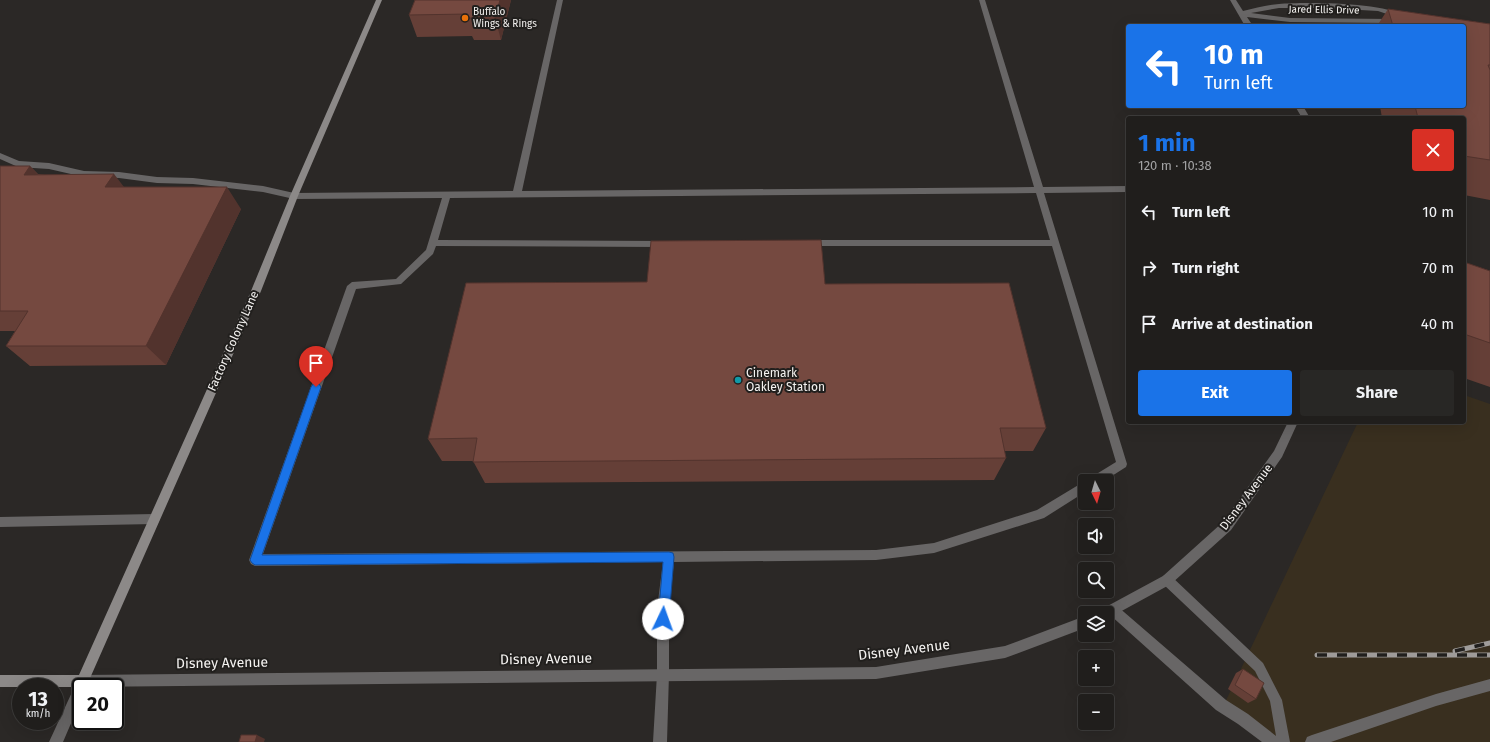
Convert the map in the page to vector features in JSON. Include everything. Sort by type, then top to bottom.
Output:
[{"type":"street","name":"Factory Colony Lane","points":[[84,678],[256,291],[294,196],[379,0]]},
{"type":"street","points":[[517,194],[560,0]]},
{"type":"street","points":[[982,0],[1122,464],[1106,474]]},
{"type":"street","points":[[1233,0],[1248,24]]},
{"type":"street","name":"Jared Ellis Drive","points":[[1279,6],[1325,6],[1379,9],[1404,18],[1391,22],[1290,20],[1241,14],[1279,6]]},
{"type":"street","points":[[0,156],[18,164],[49,166],[84,174],[120,174],[157,180],[193,181],[263,189],[294,196],[1126,189]]},
{"type":"street","points":[[447,194],[430,252],[398,282],[352,286],[255,560],[876,555],[934,548],[1040,514],[1078,490]]},
{"type":"street","points":[[802,244],[1056,243]]},
{"type":"street","points":[[432,244],[668,244]]},
{"type":"street","name":"Disney Avenue","points":[[1114,609],[1167,580],[1227,526],[1278,454],[1292,424]]},
{"type":"street","points":[[0,522],[154,520]]},
{"type":"street","points":[[660,742],[663,674],[663,609],[669,557]]},
{"type":"street","points":[[1167,580],[1259,667],[1276,700],[1282,742]]},
{"type":"street","points":[[1114,614],[1216,700],[1272,742]]},
{"type":"street","name":"Disney Avenue","points":[[124,681],[876,673],[1005,652],[1078,625]]},
{"type":"street","name":"Disney Avenue","points":[[0,681],[72,681]]},
{"type":"street","points":[[1312,742],[1436,700],[1490,685]]},
{"type":"street","points":[[56,742],[72,706]]},
{"type":"shaded area","points":[[1466,396],[1490,404],[1490,742],[1267,742],[1221,711],[1357,424],[1466,424]]},
{"type":"building","points":[[415,0],[500,0],[495,18],[467,18],[468,14],[409,15]]},
{"type":"building","points":[[1388,9],[1490,24],[1490,65],[1488,65],[1490,70],[1490,160],[1466,156],[1466,116],[1418,116],[1416,108],[1466,108],[1466,24],[1392,24]]},
{"type":"building","points":[[0,166],[30,166],[24,175],[114,174],[105,187],[227,187],[146,346],[6,346],[28,311],[0,311]]},
{"type":"building","name":"Cinemark Oakley Station","points":[[821,240],[825,284],[1009,283],[1046,428],[1000,428],[1006,458],[473,462],[477,438],[428,439],[466,283],[647,282],[651,241]]},
{"type":"building","points":[[1466,263],[1490,271],[1490,343],[1466,335]]},
{"type":"building","points":[[1243,669],[1264,683],[1256,699],[1235,685]]},
{"type":"building","points":[[241,735],[257,735],[255,742],[239,742]]},
{"type":"railway","points":[[1455,651],[1490,643]]},
{"type":"railway","points":[[1317,655],[1490,655]]},
{"type":"place","name":"Buffalo Wings & Rings","points":[[465,18]]},
{"type":"place","name":"Cinemark Oakley Station","points":[[738,380]]},
{"type":"route","points":[[316,387],[255,560],[354,558],[669,557],[663,619]]}]
